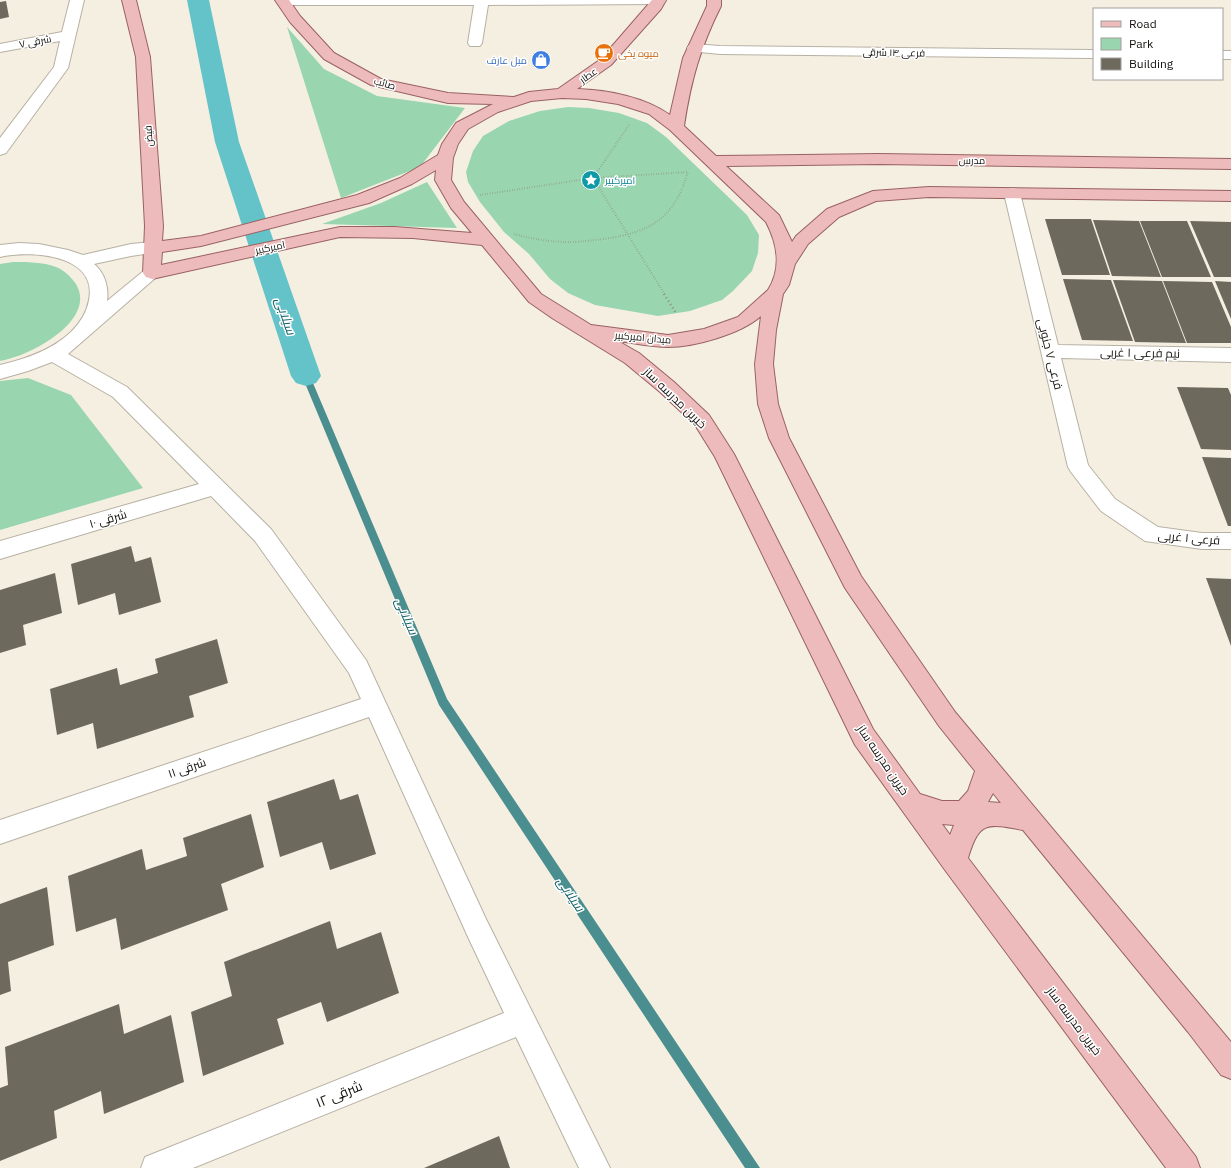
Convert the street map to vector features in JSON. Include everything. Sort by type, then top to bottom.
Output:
[{"type":"main road","name":"فیض","points":[[128,0],[143,57],[154,226],[152,273]]},
{"type":"main road","name":"صائب","points":[[282,0],[295,19],[329,56],[376,82],[448,98],[518,101]]},
{"type":"main road","name":"عطار","points":[[562,93],[606,62],[656,6],[659,0]]},
{"type":"main road","points":[[676,127],[681,91],[694,48],[714,6],[714,0]]},
{"type":"main road","name":"میدان امیرکبیر","points":[[562,93],[586,94],[621,100],[654,111],[676,127],[712,161],[773,219],[783,238],[786,264],[780,285],[774,294],[744,321],[707,335],[668,340],[587,331],[535,298],[458,204],[443,180],[445,158],[450,144],[462,126],[493,108],[529,97],[562,93]]},
{"type":"main road","name":"امیرکبیر","points":[[152,248],[225,235],[363,200],[406,181],[445,158]]},
{"type":"main road","name":"مدرس","points":[[712,161],[879,159],[1231,164]]},
{"type":"main road","points":[[786,264],[802,240],[833,213],[873,196],[930,192],[1231,196]]},
{"type":"main road","name":"امیرکبیر","points":[[152,273],[340,232],[369,231],[437,234],[486,240]]},
{"type":"main road","points":[[774,294],[767,330],[764,364],[768,404],[779,438],[853,582],[947,719],[1198,1022],[1231,1065]]},
{"type":"main road","name":"خیرین مدرسه ساز","points":[[587,331],[632,358],[667,387],[702,420],[724,454],[864,737],[954,862],[1185,1168]]},
{"type":"main road","points":[[912,804],[941,813],[955,814],[968,810],[978,801],[983,791],[988,769]]},
{"type":"main road","points":[[954,862],[961,837],[966,827],[975,818],[989,814],[1003,814],[1031,820]]},
{"type":"street","points":[[0,150],[61,68],[77,0]]},
{"type":"street","points":[[282,0],[659,0]]},
{"type":"street","points":[[475,43],[482,0]]},
{"type":"street","name":"۷ شرقی","points":[[0,48],[69,35]]},
{"type":"street","name":"فرعی ۱۴ شرقی","points":[[694,48],[720,50],[1093,54]]},
{"type":"street","points":[[0,124],[21,120]]},
{"type":"street","name":"فرعی ۷ جنوبی","points":[[1012,193],[1078,467],[1108,505]]},
{"type":"street","points":[[0,372],[21,368],[52,354],[78,335],[94,315],[100,295],[96,276],[82,262],[61,252],[34,248],[1,249]]},
{"type":"street","name":"امیرکبیر","points":[[82,262],[131,250],[152,248]]},
{"type":"street","name":"امیرکبیر","points":[[78,335],[152,273]]},
{"type":"street","name":"نیم فرعی ۱ غربی","points":[[1049,351],[1231,355]]},
{"type":"street","points":[[52,354],[120,392],[263,535],[358,667],[477,928],[595,1168]]},
{"type":"street","name":"۱۰ شرقی","points":[[0,550],[216,488]]},
{"type":"street","name":"فرعی ۱ غربی","points":[[1108,505],[1153,535],[1202,541],[1231,541]]},
{"type":"street","name":"۱۱ شرقی","points":[[0,832],[375,704]]},
{"type":"street","name":"۱۲ شرقی","points":[[156,1168],[522,1020]]},
{"type":"path","points":[[593,178],[630,124]]},
{"type":"path","points":[[473,224],[548,242],[576,243],[628,235],[648,228],[666,214],[682,192],[688,172]]},
{"type":"path","points":[[476,195],[593,178],[695,172]]},
{"type":"path","points":[[593,178],[676,313]]},
{"type":"green space","points":[[287,27],[324,69],[377,96],[465,108],[420,167],[341,198]]},
{"type":"green space","points":[[568,107],[589,108],[619,113],[647,123],[666,137],[747,215],[759,235],[758,253],[752,271],[733,291],[722,300],[690,311],[658,316],[595,305],[568,293],[550,279],[529,254],[504,232],[480,202],[468,182],[466,172],[473,151],[483,136],[509,121],[540,111]]},
{"type":"green space","points":[[427,182],[457,228],[322,224],[381,203]]},
{"type":"green space","points":[[13,262],[40,263],[59,268],[76,284],[80,298],[77,311],[69,324],[57,335],[42,345],[27,352],[0,361],[0,264]]},
{"type":"green space","points":[[28,378],[71,395],[143,488],[0,530],[0,381]]},
{"type":"building","points":[[6,1],[9,17],[0,19],[0,2]]},
{"type":"building","points":[[1045,219],[1091,219],[1110,275],[1062,275]]},
{"type":"building","points":[[1093,220],[1139,221],[1161,277],[1112,276]]},
{"type":"building","points":[[1140,221],[1187,221],[1211,277],[1162,277]]},
{"type":"building","points":[[1190,221],[1231,222],[1231,277],[1214,277]]},
{"type":"building","points":[[1063,279],[1111,280],[1133,341],[1082,340]]},
{"type":"building","points":[[1113,280],[1162,281],[1186,343],[1135,342]]},
{"type":"building","points":[[1163,281],[1212,282],[1231,327],[1231,343],[1187,343]]},
{"type":"building","points":[[1215,281],[1231,282],[1231,319]]},
{"type":"building","points":[[1177,387],[1228,388],[1231,395],[1231,450],[1201,449]]},
{"type":"building","points":[[1202,457],[1231,458],[1231,526],[1228,526]]},
{"type":"building","points":[[131,546],[135,562],[151,557],[161,602],[119,615],[115,593],[78,605],[71,564]]},
{"type":"building","points":[[55,573],[62,613],[23,625],[26,645],[0,653],[0,590]]},
{"type":"building","points":[[1206,578],[1231,579],[1231,646]]},
{"type":"building","points":[[217,639],[228,683],[189,696],[194,717],[97,749],[93,723],[57,735],[50,689],[117,668],[120,685],[158,673],[155,659]]},
{"type":"building","points":[[334,779],[340,800],[358,794],[376,854],[330,870],[322,842],[280,857],[267,802]]},
{"type":"building","points":[[251,814],[264,867],[221,884],[228,910],[121,950],[116,918],[76,932],[68,876],[142,849],[146,870],[187,856],[183,838]]},
{"type":"building","points":[[47,887],[54,945],[8,962],[11,991],[0,995],[0,904]]},
{"type":"building","points":[[330,921],[337,949],[381,932],[399,993],[327,1022],[321,1002],[277,1019],[284,1044],[203,1076],[191,1012],[232,996],[224,962]]},
{"type":"building","points":[[119,1004],[124,1034],[171,1015],[184,1082],[104,1114],[101,1091],[54,1111],[57,1138],[0,1161],[0,1088],[8,1085],[5,1047]]},
{"type":"building","points":[[499,1136],[510,1168],[424,1168]]},
{"type":"waterway","name":"سیلابی","points":[[198,0],[227,142],[306,376]]},
{"type":"waterway","name":"سیلابی","points":[[306,376],[443,702],[753,1168]]},
{"type":"place","name":"میوه یخی","points":[[604,53]]},
{"type":"place","name":"مبل عارف","points":[[541,60]]},
{"type":"place","name":"امیرکبیر","points":[[591,180]]}]
